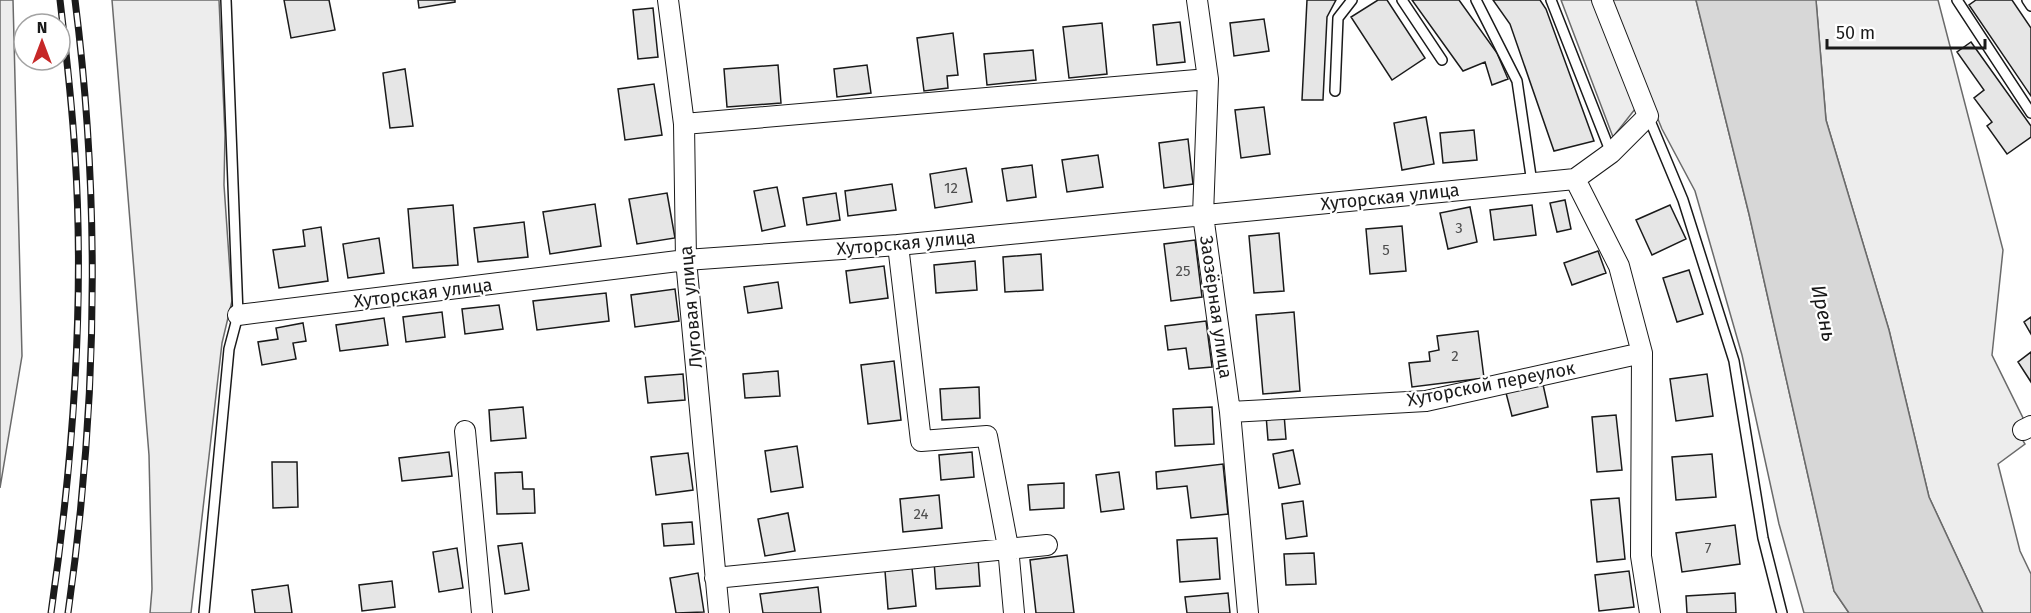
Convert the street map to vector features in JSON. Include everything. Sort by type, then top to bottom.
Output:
[{"type":"street","name":"Луговая улица","points":[[668,0],[684,124],[686,260],[719,613]]},
{"type":"street","name":"Заозёрная улица","points":[[1197,0],[1208,79],[1203,215],[1230,412],[1248,613]]},
{"type":"street","points":[[1602,0],[1648,116],[1611,153],[1575,179],[1619,266],[1642,353],[1641,556],[1650,613]]},
{"type":"street","points":[[684,124],[1208,79]]},
{"type":"street","name":"Хуторская улица","points":[[238,315],[686,260],[898,245],[1575,179]]},
{"type":"street","points":[[898,245],[921,441],[987,436],[1008,547],[1014,613]]},
{"type":"street","name":"Хуторской переулок","points":[[1230,412],[1426,401],[1642,353]]},
{"type":"street","points":[[465,431],[482,613]]},
{"type":"street","points":[[716,578],[1008,547],[1047,545]]},
{"type":"lane","points":[[204,613],[229,349],[238,315],[226,0]]},
{"type":"lane","points":[[1335,91],[1338,18],[1352,0]]},
{"type":"lane","points":[[1402,0],[1442,60]]},
{"type":"lane","points":[[1476,0],[1517,81],[1532,183]]},
{"type":"lane","points":[[1551,0],[1611,153]]},
{"type":"lane","points":[[1958,0],[2031,113]]},
{"type":"lane","points":[[2027,0],[2031,6]]},
{"type":"lane","points":[[1648,116],[1683,200],[1734,361],[1763,538],[1782,613]]},
{"type":"shaded area","points":[[0,0],[13,0],[12,72],[15,72],[22,356],[0,488]]},
{"type":"shaded area","points":[[112,0],[219,0],[225,135],[224,185],[232,301],[222,343],[191,613],[150,613],[152,589],[149,455]]},
{"type":"shaded area","points":[[1561,0],[1598,0],[1639,104],[1613,137]]},
{"type":"shaded area","points":[[1609,0],[1696,0],[1749,214],[1834,591],[1849,613],[1804,613],[1779,524],[1742,355],[1695,191],[1662,129]]},
{"type":"shaded area","points":[[1816,0],[1938,0],[2003,250],[1992,355],[2024,420],[2016,429],[2025,444],[1998,464],[2020,551],[2031,574],[2031,613],[1983,613],[1929,497],[1889,330],[1826,120]]},
{"type":"water","name":"Ирень","points":[[1696,0],[1816,0],[1826,120],[1889,330],[1929,497],[1983,613],[1849,613],[1834,591],[1749,214]]},
{"type":"building","points":[[284,0],[329,0],[335,30],[291,38]]},
{"type":"building","points":[[418,0],[455,0],[455,2],[419,8]]},
{"type":"building","points":[[1307,0],[1336,0],[1327,17],[1323,100],[1302,100]]},
{"type":"building","points":[[1378,0],[1387,0],[1425,58],[1392,80],[1351,17]]},
{"type":"building","points":[[1412,0],[1459,0],[1497,53],[1508,79],[1492,85],[1485,62],[1463,71]]},
{"type":"building","points":[[1493,0],[1540,0],[1546,9],[1594,141],[1554,151],[1510,24]]},
{"type":"building","points":[[1976,0],[2012,0],[2031,28],[2031,96],[1969,5]]},
{"type":"building","points":[[653,8],[658,57],[638,59],[633,10]]},
{"type":"building","points":[[1264,19],[1269,51],[1234,56],[1230,23]]},
{"type":"building","points":[[1180,22],[1185,62],[1157,65],[1153,25]]},
{"type":"building","points":[[1102,23],[1107,74],[1069,78],[1063,27]]},
{"type":"building","points":[[953,33],[958,75],[947,76],[948,88],[924,91],[917,38]]},
{"type":"building","points":[[1971,42],[2031,126],[2031,137],[2007,154],[1987,126],[1992,122],[1974,98],[1984,90],[1957,52]]},
{"type":"building","points":[[1033,50],[1036,80],[987,85],[984,54]]},
{"type":"building","points":[[778,65],[781,103],[727,107],[724,69]]},
{"type":"building","points":[[867,65],[871,93],[837,97],[834,69]]},
{"type":"building","points":[[405,69],[413,126],[390,128],[383,73]]},
{"type":"building","points":[[654,84],[662,135],[625,140],[618,89]]},
{"type":"building","points":[[1264,107],[1270,154],[1241,158],[1235,110]]},
{"type":"building","points":[[1426,117],[1434,164],[1402,170],[1394,123]]},
{"type":"building","points":[[1474,130],[1477,160],[1443,163],[1440,133]]},
{"type":"building","points":[[1188,139],[1193,184],[1164,188],[1159,143]]},
{"type":"building","points":[[1098,155],[1103,187],[1067,192],[1062,160]]},
{"type":"building","points":[[1032,165],[1036,197],[1007,201],[1002,169]]},
{"type":"building","points":[[966,168],[972,202],[935,208],[930,174]]},
{"type":"building","points":[[892,184],[896,210],[848,216],[845,191]]},
{"type":"building","points":[[777,187],[785,226],[762,231],[754,191]]},
{"type":"building","points":[[667,193],[675,238],[637,244],[629,199]]},
{"type":"building","points":[[836,193],[840,220],[807,225],[803,198]]},
{"type":"building","points":[[1565,200],[1571,229],[1557,232],[1550,203]]},
{"type":"building","points":[[595,204],[601,246],[550,254],[543,212]]},
{"type":"building","points":[[453,205],[458,265],[413,268],[408,209]]},
{"type":"building","points":[[1532,205],[1536,235],[1494,240],[1490,210]]},
{"type":"building","points":[[1670,205],[1686,239],[1652,255],[1636,220]]},
{"type":"building","points":[[1470,207],[1477,242],[1448,249],[1440,213]]},
{"type":"building","points":[[524,222],[528,257],[478,262],[474,228]]},
{"type":"building","points":[[1402,226],[1406,271],[1370,274],[1366,229]]},
{"type":"building","points":[[321,227],[328,281],[279,288],[273,250],[305,246],[303,230]]},
{"type":"building","points":[[1279,233],[1284,291],[1254,293],[1249,236]]},
{"type":"building","points":[[379,238],[384,273],[348,278],[343,244]]},
{"type":"building","points":[[1195,240],[1202,297],[1171,301],[1164,244]]},
{"type":"building","points":[[1598,251],[1606,273],[1572,285],[1564,263]]},
{"type":"building","points":[[1041,254],[1043,290],[1005,292],[1003,257]]},
{"type":"building","points":[[975,261],[977,290],[936,293],[934,265]]},
{"type":"building","points":[[884,266],[888,298],[850,303],[846,271]]},
{"type":"building","points":[[1689,270],[1703,314],[1677,322],[1663,278]]},
{"type":"building","points":[[778,282],[782,308],[748,313],[744,287]]},
{"type":"building","points":[[675,289],[679,321],[635,327],[631,295]]},
{"type":"building","points":[[606,293],[609,321],[537,330],[533,301]]},
{"type":"building","points":[[499,305],[503,329],[465,334],[462,309]]},
{"type":"building","points":[[442,312],[445,337],[406,342],[403,317]]},
{"type":"building","points":[[1294,312],[1300,391],[1263,394],[1256,315]]},
{"type":"building","points":[[2031,317],[2031,334],[2024,322]]},
{"type":"building","points":[[384,318],[388,345],[340,351],[336,325]]},
{"type":"building","points":[[1206,321],[1212,367],[1189,369],[1186,348],[1168,350],[1165,326]]},
{"type":"building","points":[[303,323],[306,341],[293,343],[296,359],[262,365],[258,342],[278,339],[276,328]]},
{"type":"building","points":[[1478,331],[1484,378],[1412,387],[1409,363],[1430,361],[1429,352],[1439,350],[1437,336]]},
{"type":"building","points":[[2031,352],[2031,382],[2018,362]]},
{"type":"building","points":[[894,361],[901,420],[868,424],[861,365]]},
{"type":"building","points":[[778,371],[780,396],[745,398],[743,374]]},
{"type":"building","points":[[683,374],[685,400],[648,403],[645,377]]},
{"type":"building","points":[[1707,374],[1713,416],[1676,421],[1670,379]]},
{"type":"building","points":[[1542,380],[1548,407],[1512,416],[1505,389]]},
{"type":"building","points":[[979,387],[980,418],[942,420],[940,389]]},
{"type":"building","points":[[523,407],[526,438],[491,441],[489,410]]},
{"type":"building","points":[[1212,407],[1214,444],[1175,446],[1173,409]]},
{"type":"building","points":[[1284,414],[1286,439],[1268,440],[1266,415]]},
{"type":"building","points":[[1616,415],[1622,470],[1597,472],[1592,417]]},
{"type":"building","points":[[797,446],[803,487],[771,492],[765,451]]},
{"type":"building","points":[[1293,450],[1300,484],[1279,488],[1273,454]]},
{"type":"building","points":[[449,452],[452,476],[402,481],[399,458]]},
{"type":"building","points":[[972,452],[974,477],[941,480],[939,455]]},
{"type":"building","points":[[688,453],[693,490],[656,495],[651,457]]},
{"type":"building","points":[[1712,454],[1716,497],[1676,500],[1672,457]]},
{"type":"building","points":[[272,462],[297,462],[298,507],[273,508]]},
{"type":"building","points":[[1223,464],[1228,514],[1191,518],[1187,486],[1157,489],[1156,472]]},
{"type":"building","points":[[522,472],[523,489],[534,489],[535,513],[497,514],[495,473]]},
{"type":"building","points":[[1119,472],[1124,509],[1101,512],[1096,475]]},
{"type":"building","points":[[1064,483],[1064,508],[1030,510],[1028,485]]},
{"type":"building","points":[[939,495],[942,528],[903,532],[900,499]]},
{"type":"building","points":[[1619,498],[1625,559],[1597,562],[1591,500]]},
{"type":"building","points":[[1303,501],[1307,536],[1286,539],[1282,504]]},
{"type":"building","points":[[788,513],[795,551],[765,556],[758,519]]},
{"type":"building","points":[[692,522],[694,544],[664,546],[662,524]]},
{"type":"building","points":[[1735,525],[1740,564],[1682,572],[1676,533]]},
{"type":"building","points":[[1217,538],[1220,579],[1180,582],[1177,540]]},
{"type":"building","points":[[522,543],[529,590],[505,594],[498,546]]},
{"type":"building","points":[[457,548],[463,588],[439,592],[433,552]]},
{"type":"building","points":[[1314,553],[1316,584],[1286,585],[1284,554]]},
{"type":"building","points":[[1067,555],[1074,613],[1036,613],[1030,560]]},
{"type":"building","points":[[978,558],[980,586],[936,589],[934,561]]},
{"type":"building","points":[[912,568],[916,606],[888,609],[885,571]]},
{"type":"building","points":[[1629,571],[1634,607],[1599,611],[1595,575]]},
{"type":"building","points":[[698,573],[704,612],[676,613],[670,578]]},
{"type":"building","points":[[392,581],[395,607],[362,611],[359,585]]},
{"type":"building","points":[[288,585],[292,613],[255,613],[252,590]]},
{"type":"building","points":[[818,587],[821,613],[763,613],[760,594]]},
{"type":"building","points":[[1228,593],[1230,613],[1187,613],[1185,597]]},
{"type":"building","points":[[1735,593],[1736,613],[1687,613],[1686,596]]},
{"type":"railway","points":[[51,613],[71,442],[79,269],[74,135],[60,0]]},
{"type":"railway","points":[[68,613],[85,460],[92,307],[89,154],[75,0]]}]
